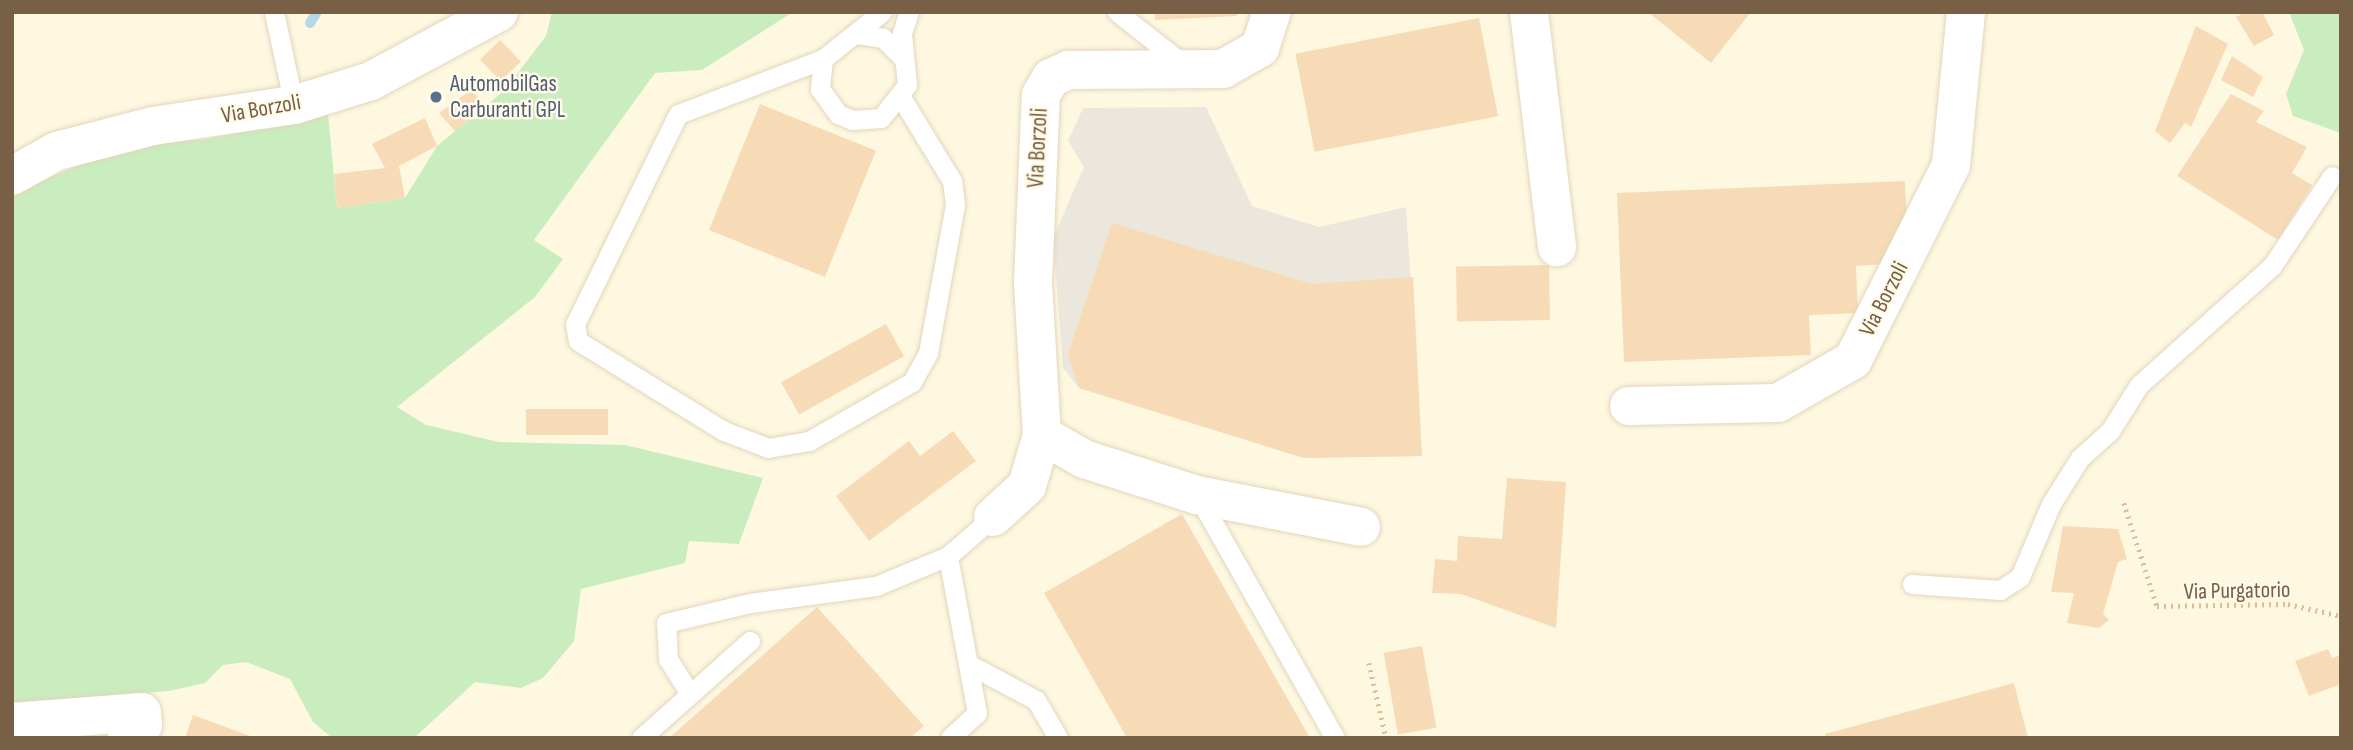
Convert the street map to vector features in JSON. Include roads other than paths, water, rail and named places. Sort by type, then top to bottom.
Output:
[{"type":"street","name":"Via Borzoli","points":[[12,176],[57,151],[153,126],[294,105],[371,81],[499,12]]},
{"type":"street","name":"Via Borzoli","points":[[993,517],[1027,486],[1042,435],[1033,282],[1041,94],[1051,78],[1068,70],[1223,69],[1260,48],[1272,12]]},
{"type":"street","points":[[1529,12],[1557,247]]},
{"type":"street","name":"Via Borzoli","points":[[1629,406],[1778,402],[1811,390],[1853,360],[1951,165],[1966,12]]},
{"type":"street","points":[[1042,435],[1084,459],[1197,495],[1361,527]]},
{"type":"street","points":[[12,722],[142,712],[144,725],[127,738]]},
{"type":"lane","points":[[274,12],[294,105]]},
{"type":"lane","points":[[882,12],[856,34],[831,47],[822,59],[678,114],[575,324],[578,341],[748,443],[768,448],[809,440],[912,382],[922,369],[954,192],[902,99],[903,58],[909,12]]},
{"type":"lane","points":[[1116,12],[1192,71]]},
{"type":"lane","points":[[856,34],[884,38],[903,58]]},
{"type":"lane","points":[[822,59],[820,89],[838,114],[867,122],[902,99]]},
{"type":"lane","points":[[1912,584],[2000,590],[2020,577],[2051,504],[2080,458],[2110,431],[2139,385],[2272,266],[2332,176]]},
{"type":"lane","points":[[1197,495],[1335,738]]},
{"type":"lane","points":[[690,694],[668,659],[666,624],[750,603],[876,586],[947,556],[993,517]]},
{"type":"lane","points":[[947,556],[972,666],[977,713],[950,738]]},
{"type":"lane","points":[[641,738],[750,641]]},
{"type":"lane","points":[[972,666],[1036,700],[1058,738]]},
{"type":"waterway","points":[[310,23],[317,12]]},
{"type":"place","name":"AutomobilGas Carburanti GPL","points":[[436,97]]}]
